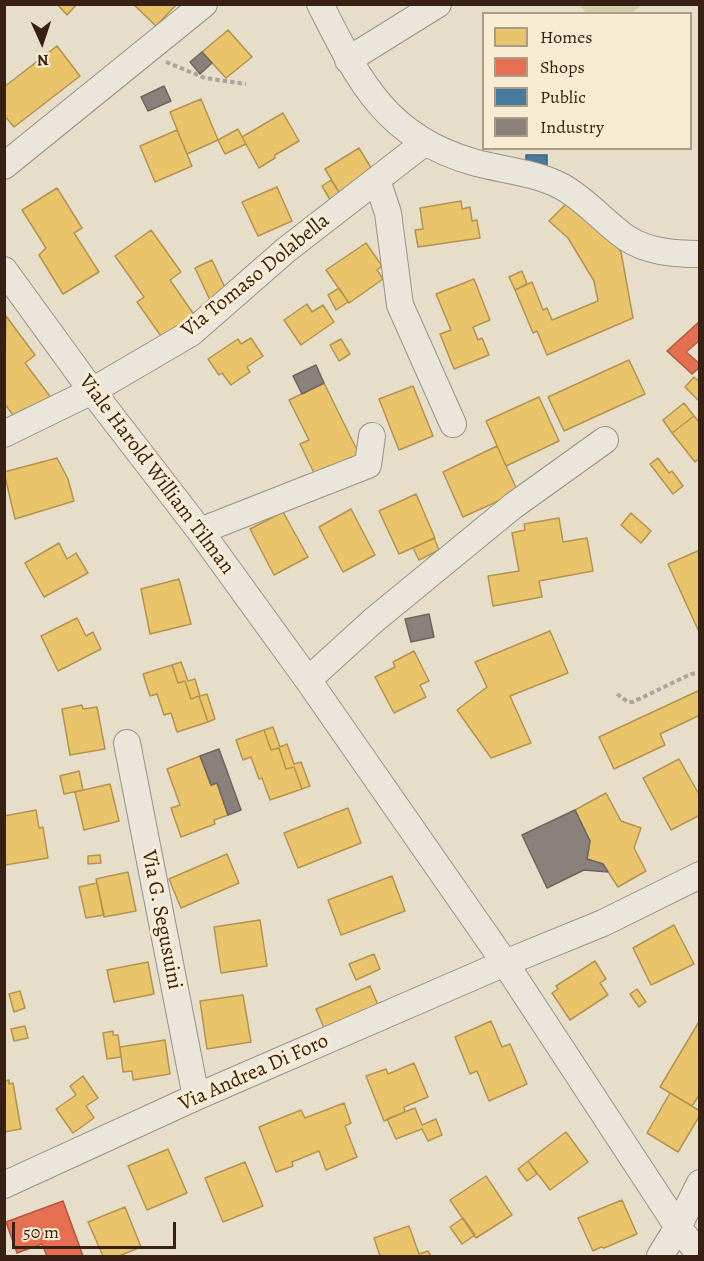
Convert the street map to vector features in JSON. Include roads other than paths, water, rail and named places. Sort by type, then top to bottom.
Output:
[{"type":"street","points":[[4,166],[204,4]]},
{"type":"street","points":[[320,4],[348,60],[364,85],[394,120],[424,143],[471,162],[558,185],[574,194],[625,237],[639,245],[655,250],[699,254]]},
{"type":"street","points":[[348,60],[438,4]]},
{"type":"street","name":"Via Tomaso Dolabella","points":[[4,434],[92,391],[191,333],[286,250],[424,143]]},
{"type":"street","points":[[377,180],[388,213],[400,305],[453,424]]},
{"type":"street","name":"Viale Harold William Tilman","points":[[4,270],[92,391],[200,531],[308,680],[505,963]]},
{"type":"street","points":[[200,531],[368,465],[372,436]]},
{"type":"street","points":[[308,680],[374,621],[513,506],[605,440]]},
{"type":"street","name":"Via G. Segusuini","points":[[127,743],[196,1097]]},
{"type":"street","name":"Via Andrea Di Foro","points":[[4,1185],[196,1097],[603,923],[699,875]]},
{"type":"street","points":[[505,963],[678,1227],[699,1255]]},
{"type":"street","points":[[660,1257],[678,1227],[699,1183]]}]
